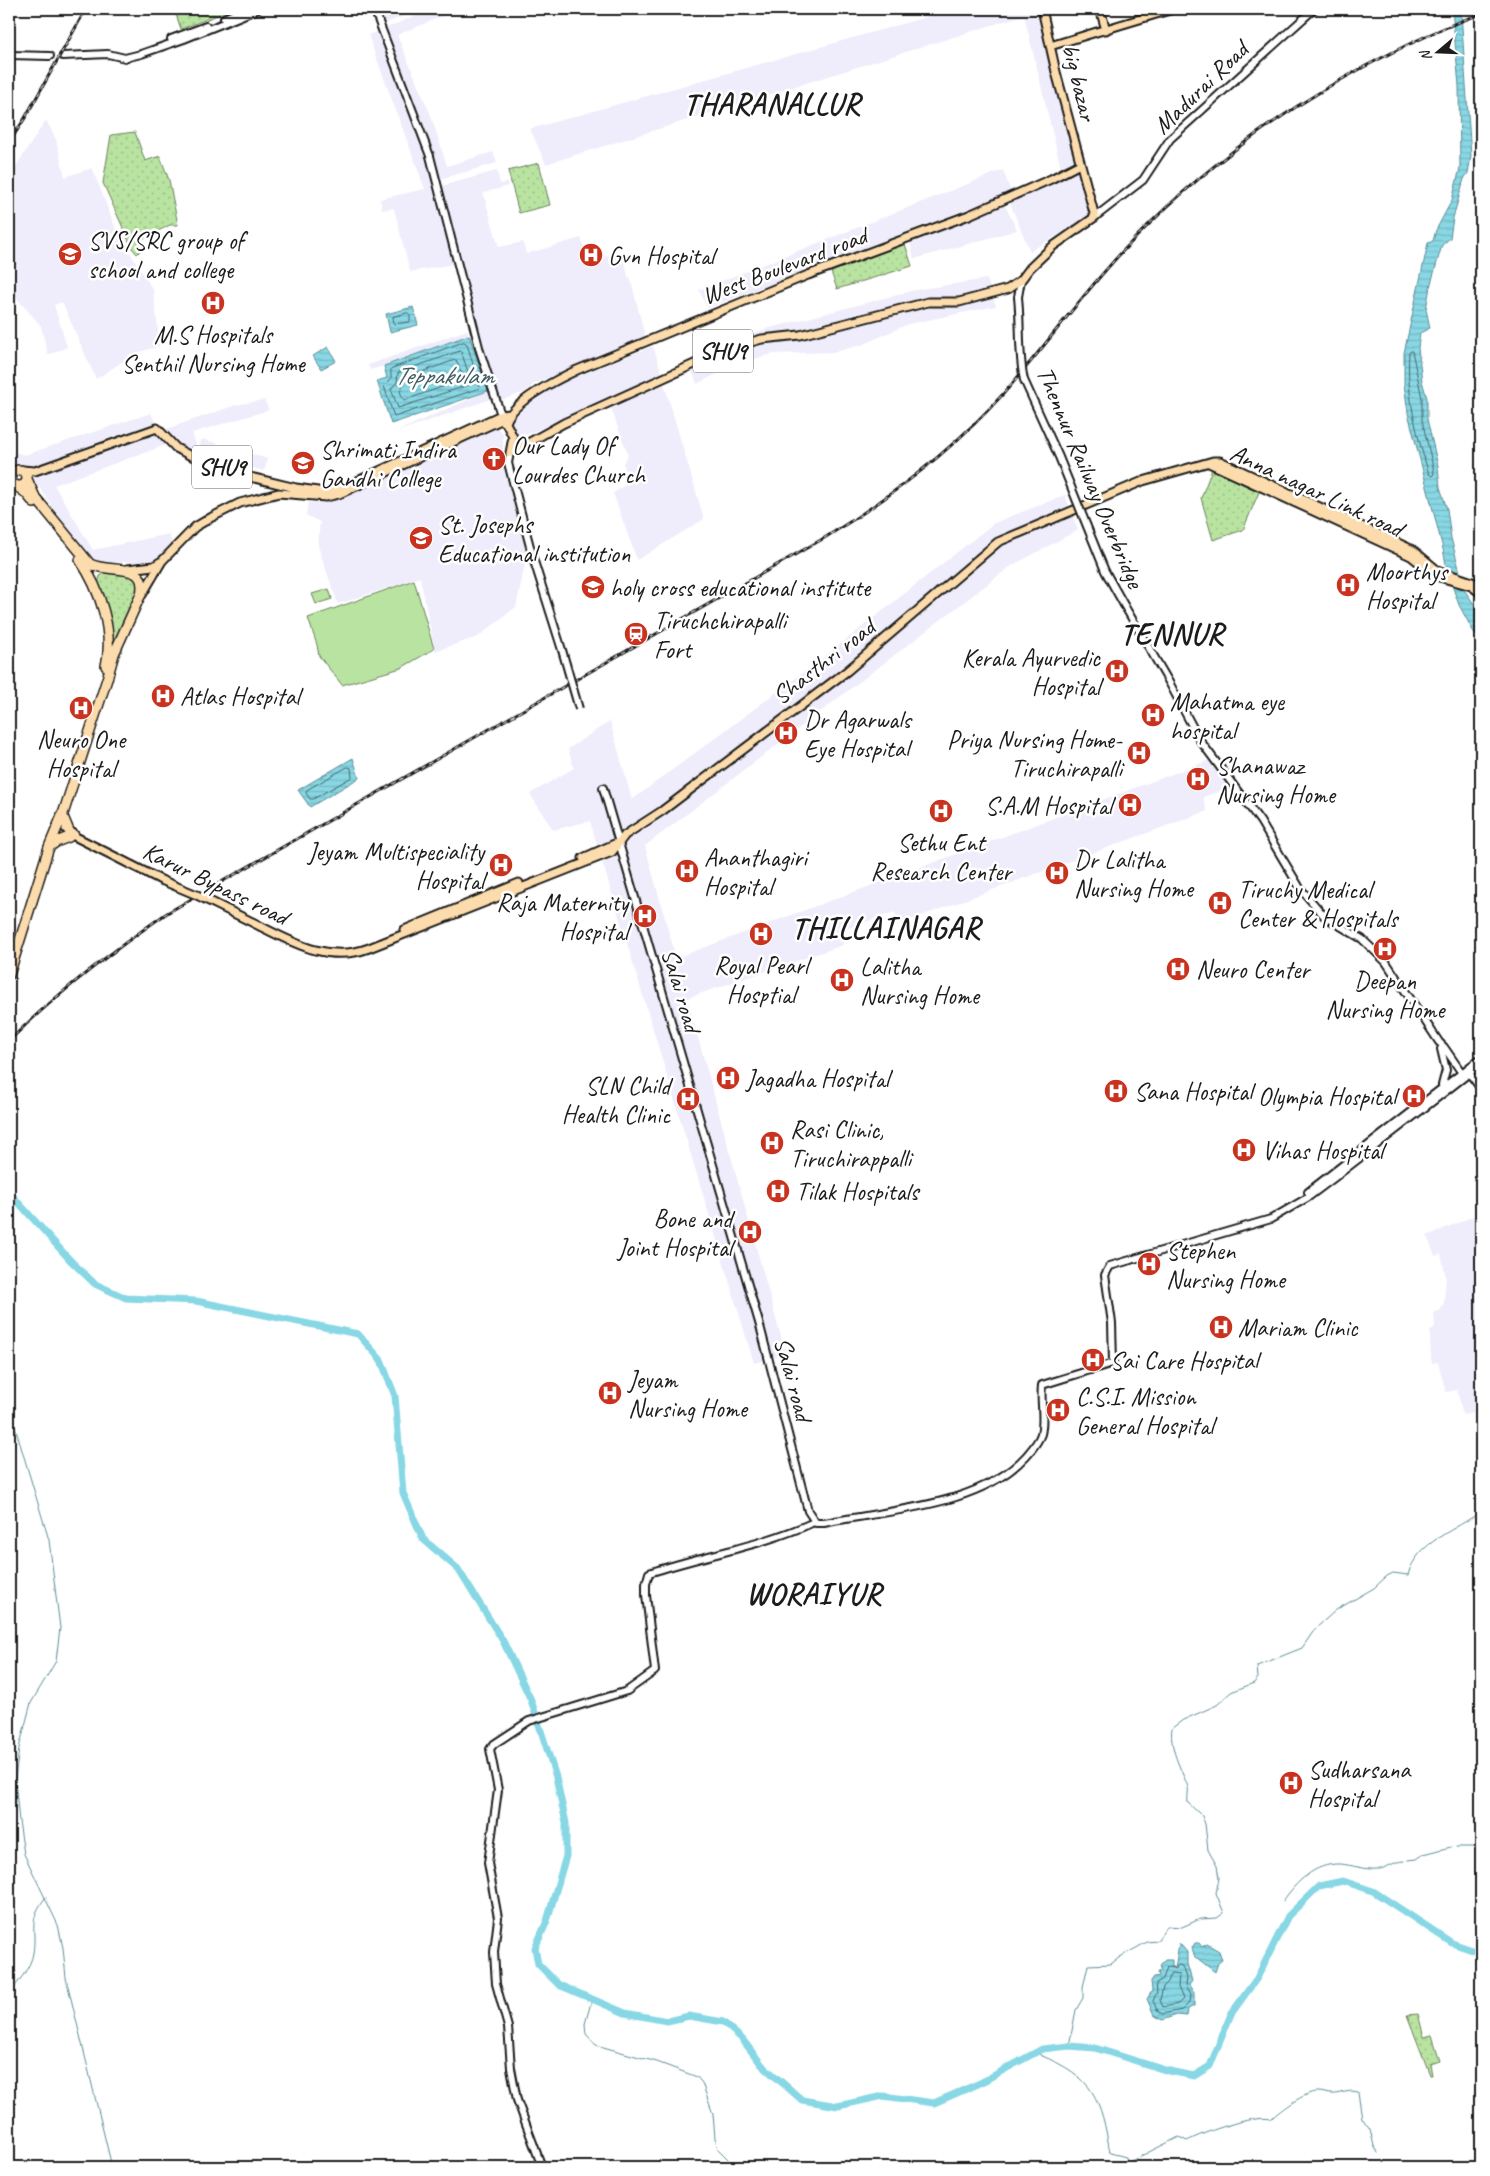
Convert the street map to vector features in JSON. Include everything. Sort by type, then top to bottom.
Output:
[{"type":"highway","name":"SHU9","points":[[9,468],[21,469]]},
{"type":"highway","points":[[9,958],[55,827],[62,814],[114,654],[140,597],[142,588],[140,578],[133,571],[95,567],[84,560],[35,497],[26,473],[21,469],[12,473],[12,482],[26,493],[80,561],[91,576],[99,592]]},
{"type":"highway","name":"SHU9","points":[[12,482],[23,485],[27,479]]},
{"type":"highway","points":[[9,975],[104,672],[108,651],[97,581],[101,573],[121,569]]},
{"type":"highway","points":[[105,626],[110,641],[115,643],[121,637]]},
{"type":"highway","points":[[49,847],[71,835],[62,814]]},
{"type":"main road","points":[[63,56],[108,54],[125,58],[246,9]]},
{"type":"main road","points":[[135,54],[156,50],[258,9]]},
{"type":"main road","points":[[374,9],[398,75],[414,112],[438,184],[478,344],[501,415]]},
{"type":"main road","name":"big bazar","points":[[1042,9],[1095,217]]},
{"type":"main road","points":[[1100,9],[1106,30]]},
{"type":"main road","points":[[1050,46],[1173,9]]},
{"type":"main road","name":"Madurai Road","points":[[1095,217],[1143,180],[1170,139],[1314,9]]},
{"type":"main road","points":[[9,55],[50,56]]},
{"type":"main road","name":"West Boulevard road","points":[[510,414],[544,386],[577,370],[808,275],[969,215],[1051,179],[1080,164]]},
{"type":"main road","name":"SHU9","points":[[510,453],[530,440],[584,414],[732,347],[762,340],[800,335],[928,302],[959,302],[1008,288],[1021,280],[1046,252],[1095,217]]},
{"type":"main road","name":"Thennur Railway Overbridge","points":[[1021,280],[1018,297],[1021,368],[1024,380],[1059,457],[1105,571],[1170,684],[1199,739],[1260,821],[1300,888],[1325,917],[1362,939],[1386,962],[1441,1047],[1444,1047],[1463,1074],[1481,1089]]},
{"type":"main road","points":[[1008,288],[1014,290],[1018,297]]},
{"type":"main road","points":[[510,414],[506,422],[513,437],[508,463],[533,558],[579,709]]},
{"type":"main road","name":"SHU9","points":[[295,491],[325,492],[340,489],[501,415],[510,414]]},
{"type":"main road","name":"SHU9","points":[[27,479],[36,471],[157,428],[176,448],[189,456],[295,491],[326,497],[340,494],[491,424],[501,420],[506,422]]},
{"type":"main road","points":[[513,437],[521,440],[530,440]]},
{"type":"main road","name":"Anna nagar Link road","points":[[1081,506],[1143,481],[1208,463],[1411,556],[1436,576],[1445,576],[1470,583]]},
{"type":"main road","name":"SHU9","points":[[21,469],[36,471]]},
{"type":"main road","points":[[140,597],[162,561],[195,526],[233,506],[280,493],[295,491]]},
{"type":"main road","name":"Shasthri road","points":[[619,842],[625,835],[662,811],[847,672],[998,542],[1061,517],[1081,506]]},
{"type":"main road","points":[[121,569],[154,566],[162,561]]},
{"type":"main road","points":[[1470,583],[1481,585]]},
{"type":"main road","points":[[1470,583],[1481,593]]},
{"type":"main road","name":"Salai road","points":[[603,788],[760,1326],[808,1512],[814,1522]]},
{"type":"main road","name":"Karur Bypass road","points":[[55,827],[161,880],[197,895],[303,946],[324,953],[341,954],[362,951],[608,854],[618,847],[619,842]]},
{"type":"main road","points":[[1441,1047],[1446,1070],[1442,1087]]},
{"type":"main road","points":[[542,2167],[517,2100],[511,2068],[509,2031],[496,1984],[494,1958],[498,1918],[488,1863],[498,1790],[489,1752],[494,1744],[530,1721],[627,1691],[655,1671],[646,1595],[649,1573],[750,1546],[804,1528],[814,1522],[824,1524],[937,1502],[998,1478],[1019,1463],[1037,1444],[1041,1434],[1042,1385],[1113,1364],[1112,1323],[1105,1275],[1110,1266],[1264,1223],[1302,1199],[1304,1195],[1363,1152],[1481,1058]]},
{"type":"main road","points":[[1363,1152],[1442,1087],[1481,1064]]},
{"type":"shaded area","points":[[392,9],[420,9],[382,25],[379,14]]},
{"type":"shaded area","points":[[432,9],[459,9],[397,35],[430,113],[447,166],[493,152],[497,163],[440,179],[407,84],[384,29]]},
{"type":"shaded area","points":[[955,9],[1037,9],[1075,160],[1061,168],[1024,15],[546,164],[530,129]]},
{"type":"shaded area","points":[[379,31],[437,190],[453,264],[410,272],[394,208],[382,210],[380,199],[425,189],[368,35]]},
{"type":"shaded area","name":"SVS/SRC group of school and college","points":[[46,120],[56,140],[65,177],[92,168],[117,232],[153,290],[160,346],[136,353],[96,379],[62,302],[54,305],[67,347],[48,355],[41,326],[9,289],[9,177]]},
{"type":"shaded area","points":[[1003,170],[1011,192],[707,308],[699,290]]},
{"type":"shaded area","points":[[497,171],[500,184],[507,182],[508,186],[483,193],[499,247],[523,242],[526,254],[581,238],[590,267],[603,263],[602,257],[622,252],[628,276],[626,278],[630,277],[645,336],[534,384],[525,392],[493,403],[491,399],[393,433],[488,391],[468,335],[384,366],[370,370],[368,365],[467,330],[469,335],[478,332],[441,186]]},
{"type":"shaded area","points":[[1077,171],[1090,217],[1030,251],[1009,201]]},
{"type":"shaded area","points":[[1004,204],[1017,230],[914,259],[910,242]]},
{"type":"shaded area","points":[[987,279],[996,306],[908,324],[864,344],[835,352],[772,354],[739,363],[697,384],[688,360],[766,329],[915,290]]},
{"type":"shaded area","points":[[653,346],[662,374],[526,435],[520,435],[515,431],[511,421],[543,390]]},
{"type":"shaded area","points":[[664,384],[704,519],[637,560],[613,493],[632,481],[623,463],[628,455],[611,408]]},
{"type":"shaded area","points":[[264,400],[269,410],[192,433],[198,450],[202,439],[268,459],[264,471],[179,447],[164,430],[236,405]]},
{"type":"shaded area","points":[[151,413],[166,445],[54,485],[93,550],[169,534],[172,544],[155,561],[92,563],[85,558],[34,479],[19,467],[9,464],[9,451],[25,455]]},
{"type":"shaded area","name":"St. Josephs Educational institution","points":[[497,428],[503,433],[503,466],[527,554],[516,607],[478,637],[435,651],[420,577],[338,604],[318,546],[320,522],[306,515],[308,503],[324,502]]},
{"type":"shaded area","points":[[1065,495],[1078,530],[1011,566],[645,846],[676,958],[1210,760],[1229,788],[1203,797],[1207,811],[899,924],[895,912],[840,931],[843,945],[687,998],[786,1355],[754,1363],[590,821],[553,830],[530,794],[574,768],[568,749],[610,721],[632,800],[828,654],[994,523]]},
{"type":"shaded area","points":[[1481,1213],[1481,1412],[1463,1415],[1457,1390],[1446,1392],[1438,1362],[1432,1363],[1430,1331],[1435,1327],[1434,1312],[1440,1311],[1444,1303],[1446,1277],[1441,1254],[1435,1256],[1427,1236]]},
{"type":"green space","points":[[174,9],[230,9],[231,10],[181,29]]},
{"type":"green space","points":[[135,132],[145,161],[160,156],[169,180],[178,225],[170,225],[138,241],[141,250],[137,254],[132,248],[103,183],[111,135]]},
{"type":"green space","points":[[539,163],[550,205],[519,213],[508,171]]},
{"type":"green space","points":[[905,244],[912,266],[837,289],[831,272]]},
{"type":"green space","points":[[1212,469],[1259,492],[1243,530],[1213,540],[1201,498]]},
{"type":"green space","points":[[129,570],[141,585],[115,643],[110,641],[98,584],[100,576],[107,571]]},
{"type":"green space","points":[[414,580],[434,649],[401,668],[342,685],[319,656],[308,618]]},
{"type":"green space","points":[[329,589],[332,599],[316,604],[312,594]]},
{"type":"green space","points":[[1418,2014],[1424,2037],[1432,2035],[1440,2061],[1430,2064],[1432,2075],[1430,2075],[1407,2015]]},
{"type":"water","points":[[1452,9],[1459,9],[1461,13],[1471,156],[1468,173],[1464,179],[1453,218],[1450,238],[1442,245],[1430,287],[1426,309],[1430,328],[1420,333],[1418,348],[1422,381],[1427,398],[1427,419],[1438,466],[1440,487],[1447,509],[1451,538],[1465,591],[1481,614],[1481,640],[1473,631],[1459,605],[1448,574],[1408,413],[1404,384],[1404,353],[1428,243],[1433,241],[1436,230],[1452,200],[1460,168],[1459,86]]},
{"type":"water","points":[[413,307],[418,325],[390,332],[386,314]]},
{"type":"water","name":"Teppakulam","points":[[469,335],[488,391],[391,424],[377,381],[387,378],[384,366]]},
{"type":"water","points":[[328,347],[336,361],[321,369],[313,356]]},
{"type":"water","points":[[353,758],[359,778],[310,807],[298,790]]},
{"type":"water","points":[[1179,1943],[1187,1952],[1187,1964],[1192,1981],[1189,1985],[1194,1993],[1194,2006],[1188,2009],[1187,2016],[1177,2015],[1162,2020],[1154,2015],[1147,1999],[1152,1991],[1151,1981],[1154,1977],[1159,1976],[1160,1965],[1165,1960],[1172,1960],[1172,1968],[1175,1969]]},
{"type":"water","points":[[1195,1943],[1199,1943],[1202,1947],[1207,1944],[1219,1951],[1222,1960],[1218,1963],[1215,1972],[1195,1958],[1192,1948]]},
{"type":"waterway","points":[[9,1192],[70,1260],[95,1284],[126,1298],[196,1301],[358,1334],[381,1360],[395,1396],[403,1493],[423,1539],[458,1569],[503,1641],[531,1700],[556,1777],[566,1823],[566,1856],[547,1921],[535,1948],[538,1964],[559,1985],[625,2013],[667,2021],[689,2016],[723,2022],[742,2039],[762,2065],[802,2100],[838,2106],[883,2096],[934,2103],[980,2083],[1042,2049],[1069,2046],[1095,2048],[1165,2070],[1194,2076],[1210,2066],[1231,2014],[1257,1978],[1288,1916],[1319,1886],[1343,1881],[1373,1891],[1452,1943],[1481,1953]]},
{"type":"waterway","points":[[9,1407],[49,1540],[60,1628],[56,1661],[31,1703],[19,1748],[15,1780],[19,1821],[24,1854],[58,1925],[63,1948],[66,1978],[112,2167]]},
{"type":"waterway","points":[[1069,2046],[1076,2010],[1083,1998],[1083,1987],[1088,1965],[1111,1964],[1147,1942],[1157,1941],[1167,1926],[1182,1927],[1200,1919],[1217,1918],[1224,1913],[1216,1893],[1219,1878],[1217,1866],[1208,1850],[1205,1824],[1202,1816],[1188,1803],[1188,1787],[1174,1751],[1172,1728],[1183,1720],[1217,1705],[1231,1692],[1254,1683],[1258,1678],[1257,1666],[1302,1648],[1315,1629],[1336,1610],[1374,1588],[1387,1576],[1393,1573],[1408,1575],[1413,1563],[1428,1545],[1481,1511]]},
{"type":"waterway","points":[[1408,1860],[1417,1859],[1424,1854],[1451,1847]]},
{"type":"waterway","points":[[1456,1847],[1476,1847]]},
{"type":"waterway","points":[[1283,1901],[1300,1881],[1314,1870],[1322,1867],[1340,1864],[1379,1869],[1404,1861]]},
{"type":"waterway","points":[[9,1994],[32,1959],[35,1918],[40,1905],[46,1897]]},
{"type":"waterway","points":[[592,1999],[585,2024],[586,2034],[596,2045],[657,2062],[697,2077],[702,2083],[713,2114],[718,2149],[736,2167]]},
{"type":"waterway","points":[[1037,2051],[1040,2055],[1058,2063],[1084,2081],[1098,2104],[1107,2134],[1110,2153],[1126,2157],[1128,2167]]},
{"type":"waterway","points":[[1127,2163],[1179,2137],[1187,2141],[1216,2129],[1240,2122],[1262,2118],[1271,2119],[1300,2098],[1319,2092],[1330,2094],[1358,2092],[1362,2118],[1370,2129],[1374,2146],[1378,2153]]},
{"type":"railway","points":[[9,143],[86,9]]},
{"type":"railway","points":[[9,1041],[46,1006],[85,974],[167,913],[826,537],[874,506],[964,434],[1019,376],[1122,252],[1152,221],[1217,164],[1251,138],[1323,90],[1399,49],[1460,21],[1481,14]]},
{"type":"place","name":"SVS/SRC group of school and college","points":[[70,254]]},
{"type":"place","name":"Gvn Hospital","points":[[591,255]]},
{"type":"place","name":"M.S Hospitals Senthil Nursing Home","points":[[213,303]]},
{"type":"place","name":"Our Lady Of Lourdes Church","points":[[494,459]]},
{"type":"place","name":"Shrimati Indira Gandhi College","points":[[303,463]]},
{"type":"place","name":"St. Josephs Educational institution","points":[[421,538]]},
{"type":"place","name":"Moorthys Hospital","points":[[1348,585]]},
{"type":"place","name":"holy cross educational institute","points":[[593,587]]},
{"type":"place","name":"Tiruchchirapalli Fort","points":[[636,634]]},
{"type":"place","name":"Kerala Ayurvedic Hospital","points":[[1117,671]]},
{"type":"place","name":"Atlas Hospital","points":[[163,696]]},
{"type":"place","name":"Neuro One Hospital","points":[[81,708]]},
{"type":"place","name":"Mahatma eye hospital","points":[[1153,715]]},
{"type":"place","name":"Dr Agarwals Eye Hospital","points":[[786,733]]},
{"type":"place","name":"Priya Nursing Home- Tiruchirapalli","points":[[1139,753]]},
{"type":"place","name":"Shanawaz Nursing Home","points":[[1198,779]]},
{"type":"place","name":"S.A.M Hospital","points":[[1130,805]]},
{"type":"place","name":"Sethu Ent Research Center","points":[[941,811]]},
{"type":"place","name":"Jeyam Multispeciality Hospital","points":[[501,865]]},
{"type":"place","name":"Ananthagiri Hospital","points":[[687,871]]},
{"type":"place","name":"Dr Lalitha Nursing Home","points":[[1057,873]]},
{"type":"place","name":"Tiruchy Medical Center & Hospitals","points":[[1220,903]]},
{"type":"place","name":"Raja Maternity Hospital","points":[[645,916]]},
{"type":"place","name":"Royal Pearl Hosptial","points":[[761,934]]},
{"type":"place","name":"Deepan Nursing Home","points":[[1385,949]]},
{"type":"place","name":"Neuro Center","points":[[1178,969]]},
{"type":"place","name":"Lalitha Nursing Home","points":[[842,980]]},
{"type":"place","name":"Jagadha Hospital","points":[[728,1078]]},
{"type":"place","name":"Sana Hospital","points":[[1116,1091]]},
{"type":"place","name":"Olympia Hospital","points":[[1414,1096]]},
{"type":"place","name":"SLN Child Health Clinic","points":[[688,1099]]},
{"type":"place","name":"Rasi Clinic, Tiruchirappalli","points":[[772,1143]]},
{"type":"place","name":"Vihas Hospital","points":[[1244,1150]]},
{"type":"place","name":"Tilak Hospitals","points":[[778,1191]]},
{"type":"place","name":"Bone and Joint Hospital","points":[[750,1232]]},
{"type":"place","name":"Stephen Nursing Home","points":[[1149,1264]]},
{"type":"place","name":"Mariam Clinic","points":[[1221,1327]]},
{"type":"place","name":"Sai Care Hospital","points":[[1093,1360]]},
{"type":"place","name":"Jeyam Nursing Home","points":[[610,1393]]},
{"type":"place","name":"C.S.I. Mission General Hospital","points":[[1058,1410]]},
{"type":"place","name":"Sudharsana Hospital","points":[[1291,1783]]},
{"type":"district","name":"THARANALLUR","points":[[772,104]]},
{"type":"district","name":"TENNUR","points":[[1172,634]]},
{"type":"district","name":"THILLAINAGAR","points":[[886,928]]},
{"type":"district","name":"WORAIYUR","points":[[814,1594]]}]
